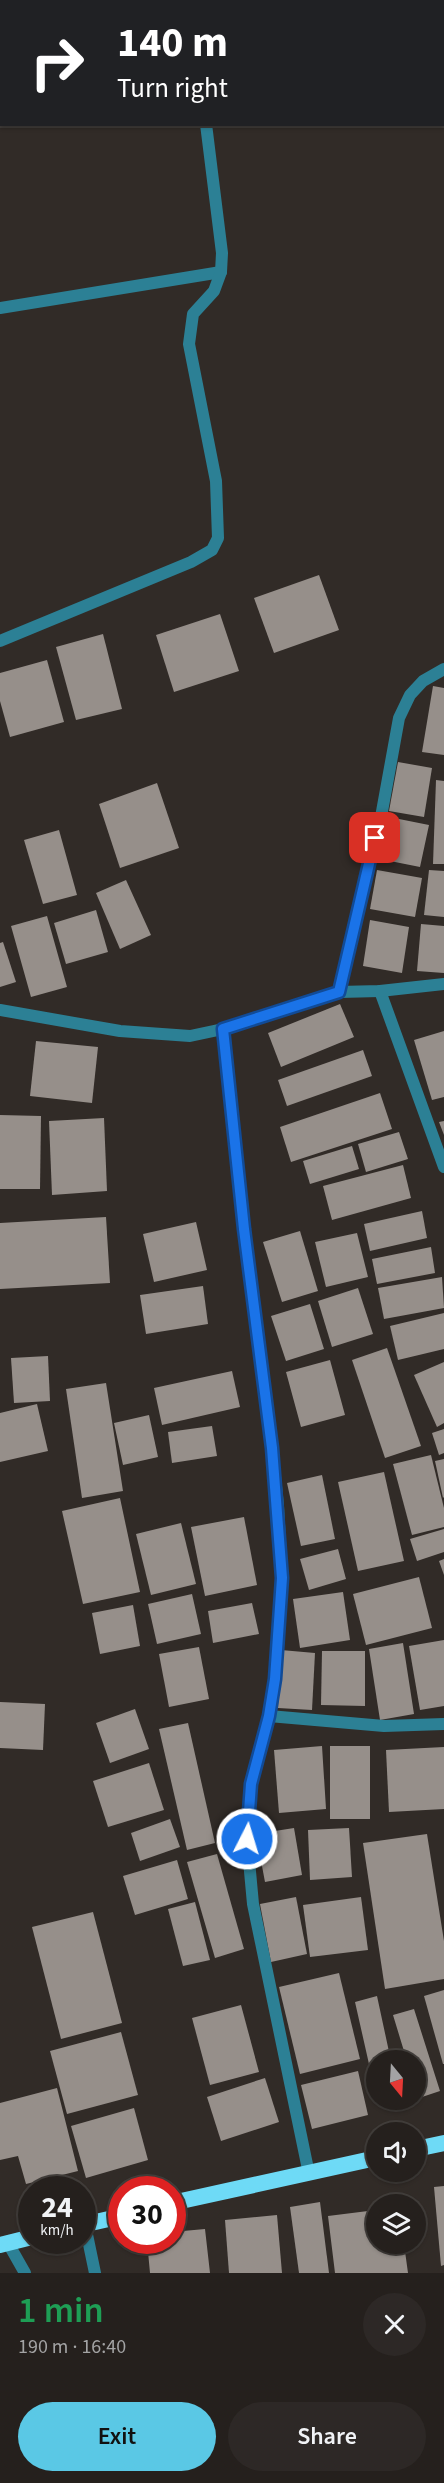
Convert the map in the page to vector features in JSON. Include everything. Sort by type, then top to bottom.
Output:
[{"type":"highway","points":[[426,2147],[444,2143]]},
{"type":"highway","points":[[186,2200],[366,2160]]},
{"type":"street","points":[[0,641],[191,562],[207,554],[217,544],[219,531],[216,481],[189,344],[193,314],[214,291],[221,272],[222,253],[206,126]]},
{"type":"street","points":[[0,308],[221,272]]},
{"type":"street","points":[[339,992],[381,817],[399,718],[410,695],[423,681],[444,669]]},
{"type":"street","points":[[0,1010],[108,1029],[190,1036],[223,1029],[339,992],[380,992],[444,984]]},
{"type":"street","points":[[380,992],[444,1167]]},
{"type":"street","points":[[223,1029],[244,1229],[278,1505],[282,1578],[275,1679],[269,1716],[251,1784],[247,1839],[253,1904],[309,2174]]},
{"type":"street","points":[[269,1716],[384,1726],[444,1724]]},
{"type":"street","points":[[4,2244],[25,2273]]},
{"type":"street","points":[[91,2254],[95,2273]]},
{"type":"building","points":[[319,575],[339,630],[274,653],[254,598]]},
{"type":"building","points":[[220,614],[239,671],[174,692],[156,635]]},
{"type":"building","points":[[103,634],[122,709],[76,720],[56,647]]},
{"type":"building","points":[[47,660],[64,722],[10,737],[0,701],[0,673]]},
{"type":"building","points":[[433,686],[444,688],[444,755],[422,752]]},
{"type":"building","points":[[398,762],[432,768],[424,817],[389,811]]},
{"type":"building","points":[[436,780],[444,781],[444,864],[433,864]]},
{"type":"building","points":[[157,783],[179,848],[120,868],[99,804]]},
{"type":"building","points":[[389,817],[429,825],[420,867],[380,859]]},
{"type":"building","points":[[59,830],[77,895],[43,904],[24,840]]},
{"type":"building","points":[[377,870],[422,878],[415,917],[370,909]]},
{"type":"building","points":[[429,870],[444,871],[444,917],[424,915]]},
{"type":"building","points":[[126,880],[151,935],[120,949],[96,893]]},
{"type":"building","points":[[96,910],[108,952],[66,964],[54,923]]},
{"type":"building","points":[[47,916],[67,987],[31,997],[11,926]]},
{"type":"building","points":[[370,920],[409,927],[402,973],[363,966]]},
{"type":"building","points":[[421,924],[444,926],[444,973],[417,971]]},
{"type":"building","points":[[3,942],[16,982],[0,987],[0,943]]},
{"type":"building","points":[[340,1004],[354,1037],[281,1067],[268,1033]]},
{"type":"building","points":[[444,1031],[444,1097],[432,1100],[414,1040]]},
{"type":"building","points":[[36,1041],[98,1047],[92,1103],[30,1096]]},
{"type":"building","points":[[363,1050],[372,1076],[287,1106],[278,1080]]},
{"type":"building","points":[[380,1093],[392,1129],[291,1162],[280,1127]]},
{"type":"building","points":[[0,1115],[41,1116],[40,1189],[0,1189]]},
{"type":"building","points":[[104,1118],[107,1191],[52,1195],[49,1121]]},
{"type":"building","points":[[444,1121],[444,1135],[439,1122]]},
{"type":"building","points":[[399,1132],[408,1159],[366,1172],[358,1144]]},
{"type":"building","points":[[352,1146],[359,1169],[310,1184],[303,1161]]},
{"type":"building","points":[[403,1165],[411,1198],[332,1220],[323,1186]]},
{"type":"building","points":[[422,1211],[427,1238],[370,1251],[364,1224]]},
{"type":"building","points":[[106,1217],[110,1283],[0,1289],[0,1223]]},
{"type":"building","points":[[196,1222],[207,1270],[154,1282],[143,1234]]},
{"type":"building","points":[[300,1231],[318,1291],[282,1302],[263,1242]]},
{"type":"building","points":[[357,1233],[368,1277],[326,1287],[315,1242]]},
{"type":"building","points":[[431,1247],[435,1273],[377,1284],[372,1259]]},
{"type":"building","points":[[442,1277],[444,1308],[384,1319],[378,1288]]},
{"type":"building","points":[[203,1286],[208,1324],[146,1334],[140,1295]]},
{"type":"building","points":[[358,1288],[373,1334],[332,1347],[318,1301]]},
{"type":"building","points":[[310,1304],[324,1349],[286,1361],[271,1316]]},
{"type":"building","points":[[444,1313],[444,1349],[398,1360],[390,1326]]},
{"type":"building","points":[[387,1348],[421,1446],[385,1458],[352,1360]]},
{"type":"building","points":[[48,1356],[50,1401],[14,1403],[11,1358]]},
{"type":"building","points":[[330,1360],[345,1415],[301,1427],[286,1372]]},
{"type":"building","points":[[444,1362],[444,1423],[437,1427],[414,1375]]},
{"type":"building","points":[[232,1371],[240,1407],[162,1425],[154,1388]]},
{"type":"building","points":[[106,1383],[123,1491],[82,1498],[66,1389]]},
{"type":"building","points":[[37,1404],[48,1451],[0,1462],[0,1413]]},
{"type":"building","points":[[149,1415],[158,1457],[123,1465],[114,1423]]},
{"type":"building","points":[[212,1426],[217,1456],[172,1463],[168,1432]]},
{"type":"building","points":[[444,1429],[444,1453],[439,1455],[432,1433]]},
{"type":"building","points":[[431,1455],[444,1508],[444,1527],[412,1535],[393,1464]]},
{"type":"building","points":[[444,1459],[444,1497],[443,1498],[435,1461]]},
{"type":"building","points":[[384,1472],[404,1561],[358,1571],[338,1482]]},
{"type":"building","points":[[322,1475],[335,1539],[301,1546],[287,1483]]},
{"type":"building","points":[[120,1498],[140,1592],[83,1604],[62,1511]]},
{"type":"building","points":[[244,1517],[257,1585],[205,1596],[191,1527]]},
{"type":"building","points":[[181,1523],[196,1584],[151,1595],[136,1534]]},
{"type":"building","points":[[444,1529],[444,1552],[417,1561],[410,1539]]},
{"type":"building","points":[[338,1549],[346,1579],[309,1590],[300,1559]]},
{"type":"building","points":[[444,1559],[444,1575],[439,1561]]},
{"type":"building","points":[[419,1577],[432,1628],[366,1645],[353,1594]]},
{"type":"building","points":[[343,1592],[350,1640],[300,1648],[293,1599]]},
{"type":"building","points":[[192,1594],[201,1634],[157,1644],[148,1604]]},
{"type":"building","points":[[252,1603],[259,1634],[213,1643],[208,1611]]},
{"type":"building","points":[[133,1605],[140,1646],[100,1654],[92,1613]]},
{"type":"building","points":[[444,1640],[444,1706],[420,1710],[409,1646]]},
{"type":"building","points":[[403,1643],[414,1714],[380,1720],[369,1649]]},
{"type":"building","points":[[199,1647],[209,1699],[169,1707],[159,1654]]},
{"type":"building","points":[[281,1650],[315,1653],[312,1710],[278,1708]]},
{"type":"building","points":[[322,1651],[365,1651],[365,1706],[321,1705]]},
{"type":"building","points":[[0,1702],[45,1704],[43,1750],[0,1748]]},
{"type":"building","points":[[135,1709],[149,1749],[110,1763],[96,1723]]},
{"type":"building","points":[[188,1723],[215,1843],[187,1850],[159,1729]]},
{"type":"building","points":[[322,1746],[326,1809],[279,1813],[274,1750]]},
{"type":"building","points":[[330,1746],[370,1746],[370,1819],[330,1819]]},
{"type":"building","points":[[444,1747],[444,1809],[389,1812],[386,1750]]},
{"type":"building","points":[[149,1763],[164,1810],[108,1827],[93,1781]]},
{"type":"building","points":[[170,1819],[180,1847],[140,1861],[131,1833]]},
{"type":"building","points":[[294,1828],[302,1875],[265,1882],[256,1834]]},
{"type":"building","points":[[349,1828],[352,1877],[310,1880],[308,1830]]},
{"type":"building","points":[[427,1834],[444,1941],[444,1979],[385,1989],[363,1843]]},
{"type":"building","points":[[217,1854],[244,1949],[215,1958],[187,1862]]},
{"type":"building","points":[[177,1860],[188,1899],[135,1915],[123,1876]]},
{"type":"building","points":[[296,1897],[307,1954],[271,1962],[260,1904]]},
{"type":"building","points":[[361,1897],[368,1950],[310,1957],[303,1905]]},
{"type":"building","points":[[195,1902],[210,1960],[183,1966],[168,1909]]},
{"type":"building","points":[[93,1912],[122,2023],[61,2039],[32,1927]]},
{"type":"building","points":[[339,1973],[360,2059],[300,2074],[279,1987]]},
{"type":"building","points":[[444,1990],[444,2064],[443,2064],[424,1996]]},
{"type":"building","points":[[377,1996],[389,2050],[366,2051],[355,2002]]},
{"type":"building","points":[[241,2005],[259,2072],[210,2085],[192,2018]]},
{"type":"building","points":[[414,2009],[440,2091],[426,2096],[426,2050],[404,2050],[393,2015]]},
{"type":"building","points":[[121,2032],[138,2095],[67,2114],[50,2051]]},
{"type":"building","points":[[358,2071],[368,2115],[312,2129],[301,2085]]},
{"type":"building","points":[[265,2078],[279,2122],[221,2141],[207,2097]]},
{"type":"building","points":[[57,2088],[78,2171],[58,2176],[24,2176],[18,2156],[0,2160],[0,2103]]},
{"type":"building","points":[[134,2108],[148,2160],[93,2176],[85,2176],[71,2126]]},
{"type":"building","points":[[444,2186],[444,2265],[441,2266],[434,2187]]},
{"type":"building","points":[[320,2202],[329,2273],[299,2273],[290,2207]]},
{"type":"building","points":[[366,2211],[366,2254],[405,2254],[408,2273],[335,2273],[328,2216]]},
{"type":"building","points":[[277,2215],[282,2273],[229,2273],[225,2220]]},
{"type":"building","points":[[205,2229],[210,2273],[150,2273],[148,2254],[186,2254],[186,2231]]},
{"type":"route","points":[[247,1839],[251,1784],[269,1716],[275,1679],[282,1578],[272,1448],[244,1229],[223,1029],[339,992],[375,838]]}]
